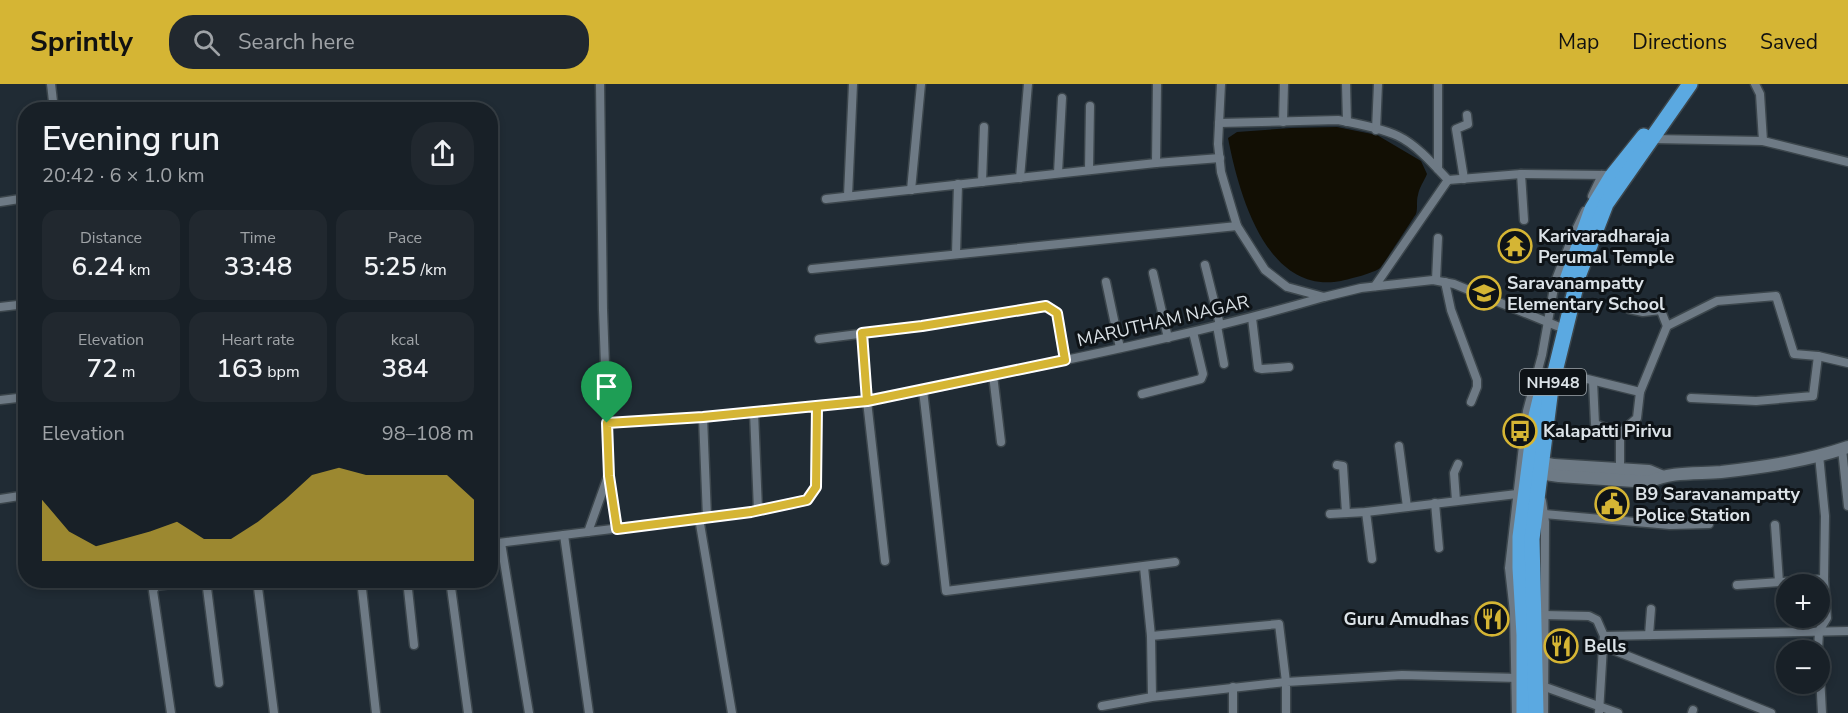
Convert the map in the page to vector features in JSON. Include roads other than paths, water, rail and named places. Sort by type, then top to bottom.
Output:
[{"type":"highway","name":"NH948","points":[[1535,470],[1535,420],[1553,324],[1568,272],[1607,176],[1641,139],[1677,84]]},
{"type":"highway","name":"NH948","points":[[1536,713],[1530,682],[1520,537],[1555,371],[1579,274],[1606,204],[1690,84]]},
{"type":"highway","name":"NH948","points":[[1524,713],[1530,682]]},
{"type":"main road","points":[[1535,470],[1648,482],[1661,476],[1719,472],[1780,464],[1845,448]]},
{"type":"main road","points":[[1535,470],[1620,469],[1649,471],[1661,476]]},
{"type":"street","points":[[51,84],[53,102]]},
{"type":"street","points":[[600,84],[603,310],[609,476],[617,529]]},
{"type":"street","points":[[848,196],[853,84]]},
{"type":"street","points":[[911,190],[921,84]]},
{"type":"street","points":[[1020,178],[1028,84]]},
{"type":"street","points":[[1156,163],[1157,84]]},
{"type":"street","points":[[1221,84],[1218,144],[1221,172],[1237,226],[1265,270],[1287,287],[1324,297],[1375,286],[1436,280],[1454,284],[1553,324],[1527,411],[1509,568],[1514,612],[1530,682],[1544,713]]},
{"type":"street","points":[[1283,122],[1284,84]]},
{"type":"street","points":[[1346,84],[1347,122]]},
{"type":"street","points":[[1376,130],[1378,84]]},
{"type":"street","points":[[1438,84],[1438,169]]},
{"type":"street","points":[[1755,84],[1760,94],[1763,141]]},
{"type":"street","points":[[1058,173],[1062,98]]},
{"type":"street","points":[[1089,170],[1090,106]]},
{"type":"street","points":[[1464,178],[1456,129],[1468,124],[1467,115]]},
{"type":"street","points":[[1219,123],[1338,120],[1347,122],[1398,136],[1448,180]]},
{"type":"street","points":[[982,182],[984,127]]},
{"type":"street","points":[[1653,139],[1763,141],[1848,162]]},
{"type":"street","points":[[826,199],[1058,173],[1220,158]]},
{"type":"street","points":[[1375,286],[1448,180],[1521,174],[1607,176]]},
{"type":"street","points":[[1521,174],[1524,220]]},
{"type":"street","points":[[956,254],[958,184]]},
{"type":"street","points":[[0,202],[18,199]]},
{"type":"street","points":[[813,269],[1237,226]]},
{"type":"street","points":[[1436,280],[1438,238]]},
{"type":"street","points":[[1205,265],[1219,326],[1224,364]]},
{"type":"street","points":[[1153,273],[1168,338]]},
{"type":"street","points":[[1106,282],[1120,348]]},
{"type":"street","points":[[1445,282],[1451,310],[1477,380],[1477,387],[1471,402]]},
{"type":"street","points":[[1620,469],[1620,433],[1637,418],[1640,392],[1667,326],[1717,301],[1776,296],[1794,354],[1818,356],[1848,363]]},
{"type":"street","name":"MARUTHAM NAGAR","points":[[607,423],[703,417],[867,401],[1168,338],[1252,318],[1324,297]]},
{"type":"street","points":[[0,308],[18,305]]},
{"type":"street","points":[[819,339],[922,326],[1046,306],[1057,313],[1065,360]]},
{"type":"street","points":[[1629,309],[1643,312],[1659,306],[1667,326]]},
{"type":"street","points":[[1252,318],[1258,368],[1289,367]]},
{"type":"street","points":[[1142,394],[1201,379],[1203,374],[1193,332]]},
{"type":"street","points":[[862,333],[867,401],[885,561]]},
{"type":"street","points":[[1691,398],[1756,400],[1813,396],[1818,356]]},
{"type":"street","points":[[1555,371],[1640,392]]},
{"type":"street","points":[[993,375],[1001,442]]},
{"type":"street","points":[[1593,381],[1595,424],[1620,433]]},
{"type":"street","points":[[923,390],[946,591],[1175,562]]},
{"type":"street","points":[[0,400],[18,398]]},
{"type":"street","points":[[498,543],[703,518],[807,500],[816,487],[817,406]]},
{"type":"street","points":[[754,412],[758,510]]},
{"type":"street","points":[[703,417],[703,518],[732,713]]},
{"type":"street","points":[[1399,446],[1407,507]]},
{"type":"street","points":[[1845,448],[1848,506]]},
{"type":"street","points":[[1818,455],[1825,516],[1824,574]]},
{"type":"street","points":[[1456,501],[1454,473],[1458,464]]},
{"type":"street","points":[[1338,465],[1343,466],[1346,513]]},
{"type":"street","points":[[1515,713],[1530,682],[1544,615],[1544,514],[1535,470]]},
{"type":"street","points":[[588,532],[609,476]]},
{"type":"street","points":[[1330,514],[1366,512],[1517,494]]},
{"type":"street","points":[[0,499],[18,496]]},
{"type":"street","points":[[1435,503],[1439,548]]},
{"type":"street","points":[[1366,512],[1372,559]]},
{"type":"street","points":[[1544,514],[1670,525],[1708,524]]},
{"type":"street","points":[[1775,525],[1778,574]]},
{"type":"street","points":[[564,535],[589,713]]},
{"type":"street","points":[[501,543],[529,713]]},
{"type":"street","points":[[1144,567],[1151,636],[1152,697]]},
{"type":"street","points":[[1737,585],[1776,582]]},
{"type":"street","points":[[155,588],[153,591],[171,713]]},
{"type":"street","points":[[207,588],[219,683]]},
{"type":"street","points":[[258,588],[274,713]]},
{"type":"street","points":[[362,588],[376,713]]},
{"type":"street","points":[[408,588],[414,645]]},
{"type":"street","points":[[451,588],[468,713]]},
{"type":"street","points":[[1649,635],[1651,609]]},
{"type":"street","points":[[1544,615],[1589,616],[1597,620],[1603,641],[1599,710]]},
{"type":"street","points":[[1151,636],[1279,624],[1286,682],[1286,713]]},
{"type":"street","points":[[1818,640],[1820,628]]},
{"type":"street","points":[[1603,641],[1649,635],[1848,631]]},
{"type":"street","points":[[1603,641],[1771,713]]},
{"type":"street","points":[[1102,706],[1233,687],[1402,675],[1530,682],[1599,710],[1618,713]]},
{"type":"street","points":[[1233,687],[1233,713]]},
{"type":"street","points":[[1821,694],[1822,713]]},
{"type":"place","name":"Karivaradharaja Perumal Temple","points":[[1515,246]]},
{"type":"place","name":"Saravanampatty Elementary School","points":[[1484,293]]},
{"type":"place","name":"Kalapatti Pirivu","points":[[1520,431]]},
{"type":"place","name":"B9 Saravanampatty Police Station","points":[[1612,504]]},
{"type":"place","name":"Guru Amudhas","points":[[1492,619]]},
{"type":"place","name":"Bells","points":[[1561,646]]}]
